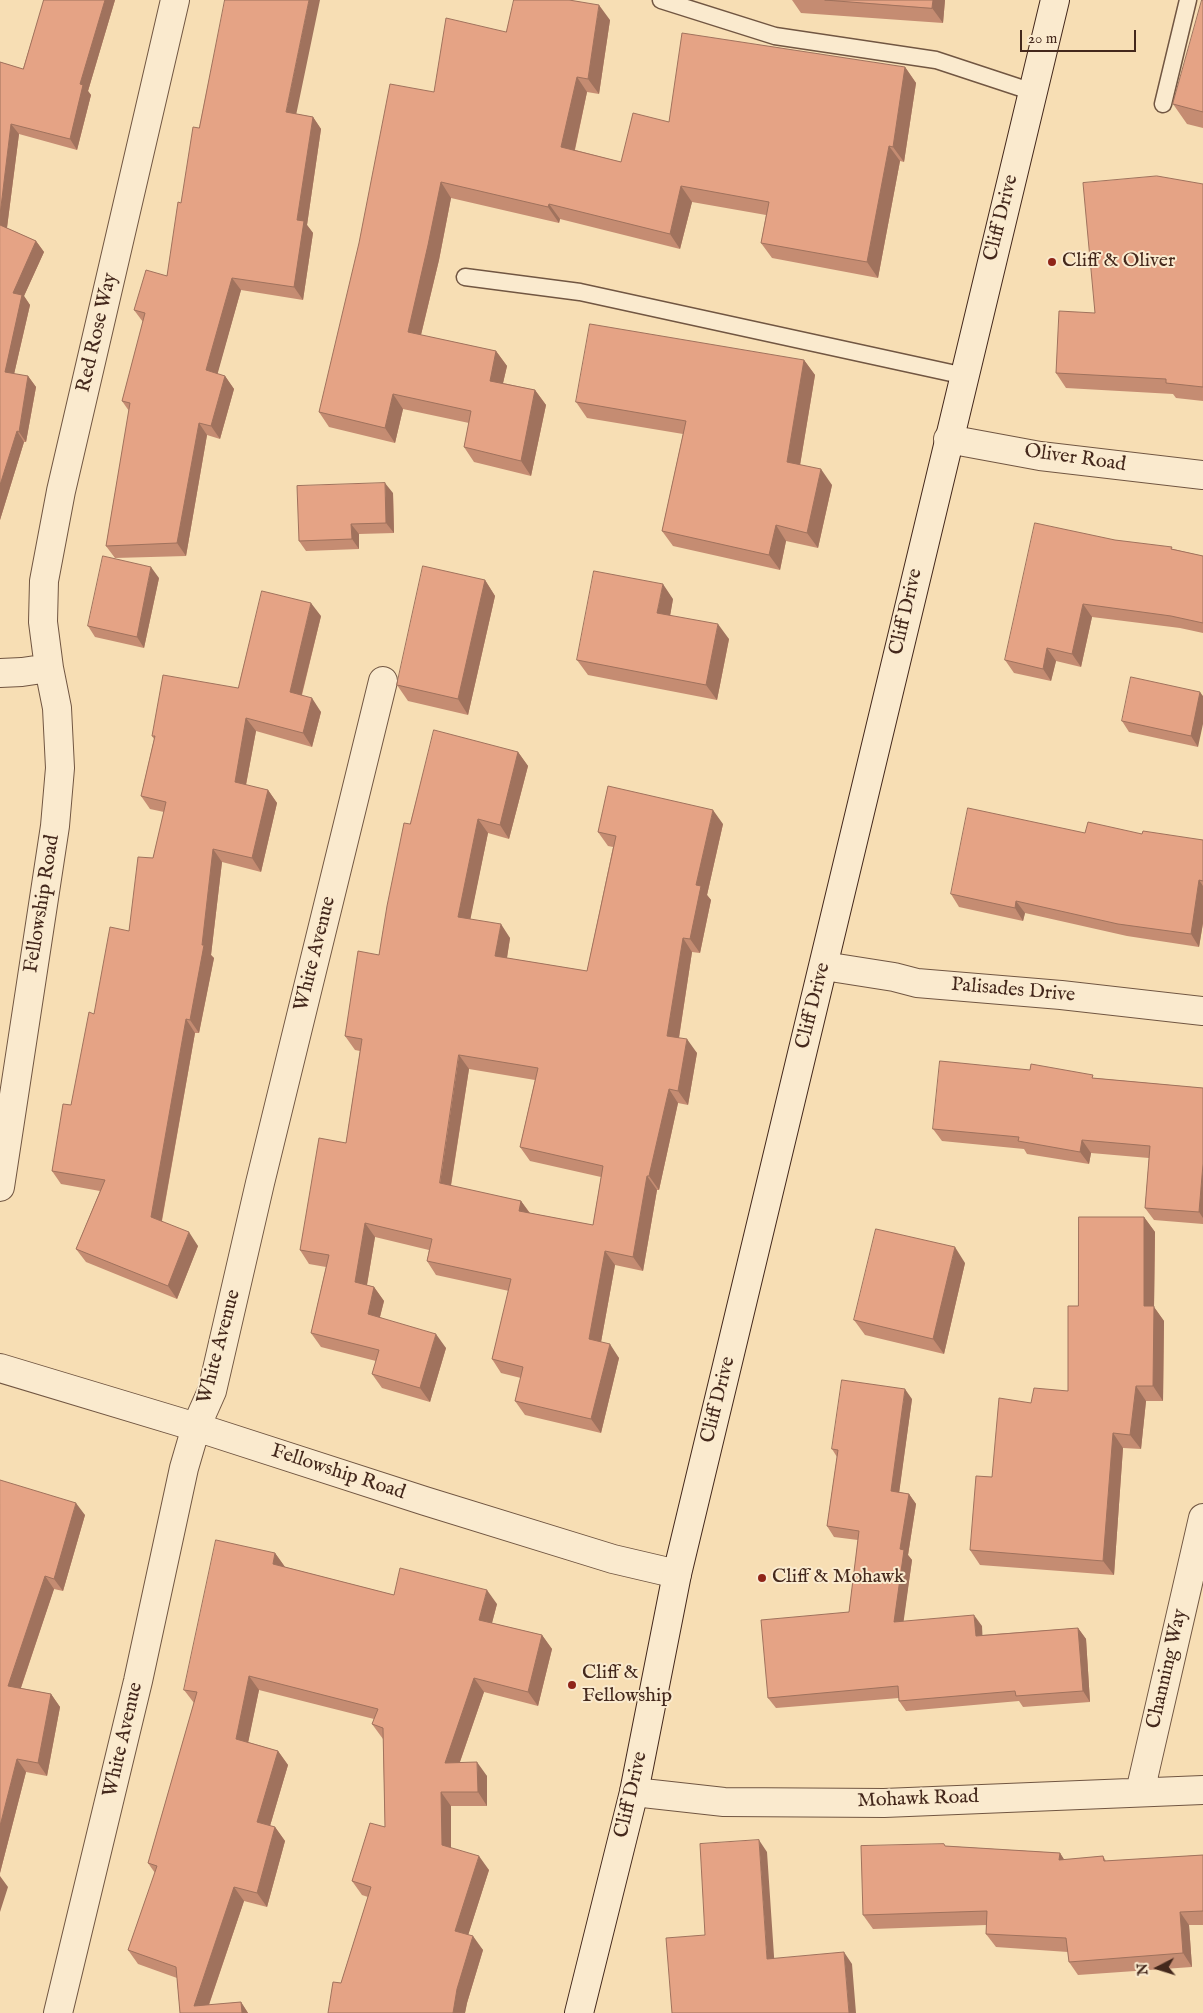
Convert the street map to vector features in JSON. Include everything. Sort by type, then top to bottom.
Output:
[{"type":"street","name":"Red Rose Way","points":[[48,668],[43,622],[44,581],[59,500],[175,0]]},
{"type":"street","name":"Cliff Drive","points":[[579,2013],[634,1792],[676,1574],[824,966],[948,439],[965,376],[1055,0]]},
{"type":"street","name":"Oliver Road","points":[[948,439],[1040,456],[1203,475]]},
{"type":"street","points":[[0,673],[48,668]]},
{"type":"street","name":"Fellowship Road","points":[[0,1187],[55,826],[60,768],[57,708],[48,668]]},
{"type":"street","name":"White Avenue","points":[[58,2013],[138,1681],[184,1468],[196,1427],[212,1391],[260,1184],[383,681]]},
{"type":"street","name":"Palisades Drive","points":[[824,966],[894,977],[917,983],[1062,995],[1203,1011]]},
{"type":"street","name":"Fellowship Road","points":[[0,1368],[196,1427],[613,1559],[676,1574]]},
{"type":"street","name":"Channing Way","points":[[1140,1792],[1203,1518]]},
{"type":"street","name":"Mohawk Road","points":[[634,1792],[724,1802],[884,1803],[1203,1790]]},
{"type":"lane","points":[[662,0],[775,36],[936,60],[1033,92]]},
{"type":"lane","points":[[1162,104],[1188,0]]},
{"type":"lane","points":[[465,277],[580,292],[965,376]]},
{"type":"building","points":[[44,0],[105,0],[80,84],[83,85],[70,139],[11,124],[0,215],[0,62],[23,69]]},
{"type":"building","points":[[225,0],[309,0],[286,112],[313,117],[297,220],[304,221],[294,287],[232,278],[206,370],[225,376],[211,426],[199,423],[177,543],[106,546],[130,403],[122,401],[145,313],[134,310],[146,270],[167,276],[178,202],[181,203],[193,127],[199,128]]},
{"type":"building","points":[[514,0],[569,0],[599,5],[588,79],[577,77],[561,147],[621,162],[633,113],[669,122],[682,33],[905,67],[893,147],[889,146],[867,262],[761,243],[769,202],[681,186],[670,234],[549,204],[548,207],[441,182],[408,332],[496,351],[490,381],[535,390],[521,461],[464,447],[471,411],[393,394],[385,428],[319,412],[359,243],[390,84],[434,92],[446,18],[506,32]]},
{"type":"building","points":[[825,0],[933,0],[932,8]]},
{"type":"building","points":[[1203,0],[1203,112],[1173,104]]},
{"type":"building","points":[[1157,176],[1203,184],[1203,387],[1166,383],[1166,379],[1056,373],[1059,311],[1095,313],[1083,183]]},
{"type":"building","points":[[0,225],[36,241],[13,293],[22,295],[5,372],[28,376],[19,432],[17,431],[0,485]]},
{"type":"building","points":[[590,324],[804,360],[787,462],[821,469],[807,533],[776,525],[769,555],[662,531],[686,421],[576,402]]},
{"type":"building","points":[[385,483],[386,523],[351,524],[352,539],[299,541],[297,486]]},
{"type":"building","points":[[1035,523],[1115,540],[1172,547],[1171,549],[1203,556],[1203,623],[1171,616],[1083,604],[1072,654],[1047,648],[1043,669],[1005,660]]},
{"type":"building","points":[[103,556],[151,567],[137,637],[88,626]]},
{"type":"building","points":[[423,566],[485,580],[458,699],[397,685]]},
{"type":"building","points":[[594,571],[663,584],[657,613],[718,624],[706,685],[577,660]]},
{"type":"building","points":[[262,591],[311,603],[290,692],[312,698],[303,733],[246,718],[235,782],[268,790],[252,858],[213,849],[202,945],[204,945],[190,1020],[186,1019],[151,1217],[189,1232],[168,1286],[76,1249],[105,1180],[52,1171],[63,1104],[71,1105],[89,1012],[94,1014],[110,927],[129,931],[138,857],[153,858],[166,802],[141,796],[155,736],[152,736],[163,675],[238,688]]},
{"type":"building","points":[[1131,677],[1200,692],[1191,736],[1122,721]]},
{"type":"building","points":[[434,730],[518,752],[500,825],[478,819],[458,917],[501,924],[495,956],[587,971],[616,836],[598,832],[608,786],[713,810],[696,885],[701,886],[690,939],[683,938],[667,1036],[687,1039],[678,1091],[669,1089],[649,1176],[647,1176],[633,1257],[605,1251],[589,1339],[610,1344],[591,1419],[515,1401],[523,1367],[492,1359],[511,1279],[427,1261],[432,1239],[365,1223],[355,1282],[374,1287],[368,1314],[436,1334],[420,1388],[372,1374],[379,1350],[311,1333],[329,1255],[300,1250],[319,1138],[346,1143],[362,1039],[345,1036],[358,951],[379,955],[404,823],[410,824]],"holes":[[[459,1055],[538,1068],[520,1147],[603,1166],[593,1225],[519,1211],[521,1201],[440,1183]]]},
{"type":"building","points":[[968,808],[1085,833],[1088,822],[1142,834],[1143,831],[1203,840],[1203,881],[1199,880],[1191,934],[1118,924],[1016,901],[1015,908],[951,894]]},
{"type":"building","points":[[940,1061],[1030,1070],[1031,1064],[1093,1075],[1092,1078],[1203,1088],[1203,1164],[1199,1212],[1145,1208],[1150,1146],[1082,1140],[1080,1152],[1018,1141],[1019,1137],[933,1129]]},
{"type":"building","points":[[1079,1217],[1144,1217],[1144,1306],[1154,1306],[1153,1386],[1136,1386],[1130,1435],[1113,1433],[1103,1561],[970,1550],[976,1476],[992,1477],[999,1398],[1031,1403],[1034,1388],[1068,1391],[1068,1306],[1078,1306]]},
{"type":"building","points":[[876,1229],[955,1247],[933,1339],[854,1320]]},
{"type":"building","points":[[842,1380],[905,1389],[891,1491],[909,1494],[900,1549],[904,1550],[894,1622],[974,1615],[976,1636],[1078,1628],[1083,1691],[1016,1696],[1015,1691],[899,1701],[898,1686],[768,1698],[761,1620],[849,1612],[859,1531],[827,1526],[838,1450],[832,1449]]},
{"type":"building","points":[[0,1480],[76,1503],[54,1579],[45,1576],[8,1686],[51,1694],[38,1763],[17,1759],[0,1826]]},
{"type":"building","points":[[216,1540],[275,1553],[273,1564],[394,1595],[400,1568],[487,1590],[479,1620],[542,1635],[528,1692],[474,1678],[445,1763],[477,1762],[478,1792],[441,1792],[442,1845],[479,1856],[455,1931],[473,1936],[457,1989],[453,2013],[328,2013],[333,1982],[341,1983],[371,1887],[352,1881],[370,1823],[385,1827],[383,1728],[372,1724],[378,1709],[249,1676],[236,1739],[278,1751],[257,1822],[275,1827],[257,1893],[234,1887],[194,2006],[241,2002],[242,2013],[180,2013],[176,1967],[128,1950],[157,1866],[148,1863],[197,1692],[184,1690]]},
{"type":"building","points":[[759,1840],[767,1959],[844,1952],[849,2013],[672,2013],[666,1938],[705,1935],[700,1844]]},
{"type":"building","points":[[944,1844],[945,1846],[1060,1853],[1059,1860],[1103,1856],[1104,1861],[1203,1855],[1203,1911],[1180,1912],[1183,1953],[1069,1962],[1066,1938],[986,1934],[987,1911],[863,1915],[861,1846]]},
{"type":"place","name":"Cliff & Oliver","points":[[1052,262]]},
{"type":"place","name":"Cliff & Mohawk","points":[[762,1578]]},
{"type":"place","name":"Cliff & Fellowship","points":[[572,1685]]}]
